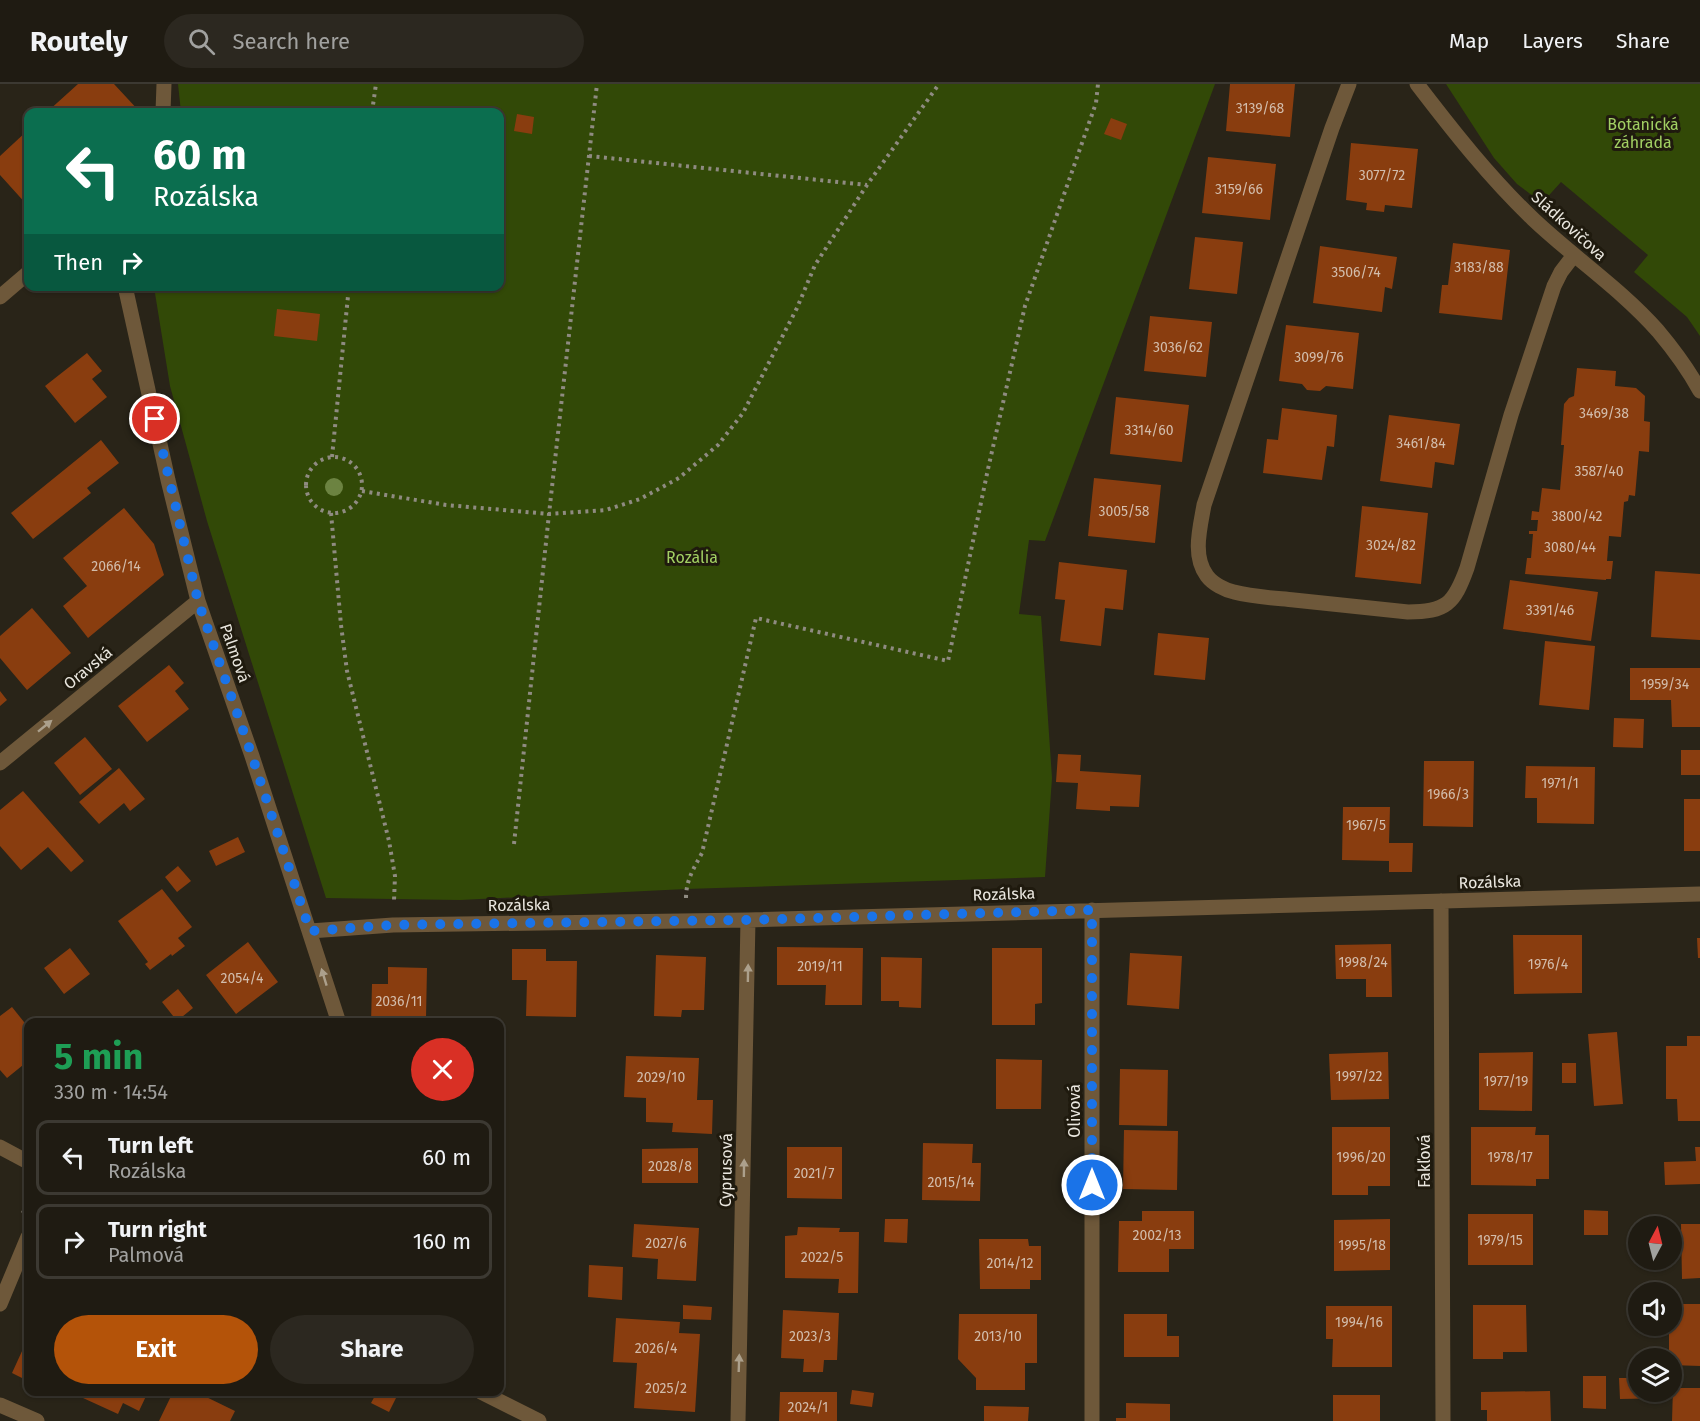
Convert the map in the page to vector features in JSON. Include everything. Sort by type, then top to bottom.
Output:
[{"type":"street","points":[[163,108],[164,84]]},
{"type":"street","points":[[1349,84],[1204,505],[1199,535],[1199,555],[1209,579],[1234,592],[1265,597],[1408,612],[1428,612],[1445,606],[1462,583],[1511,415],[1554,286],[1561,272],[1575,255]]},
{"type":"street","name":"Sládkovičova","points":[[1418,84],[1493,179],[1534,220],[1622,296],[1656,330],[1684,364],[1700,391]]},
{"type":"street","points":[[0,297],[24,276]]},
{"type":"street","name":"Palmová","points":[[126,291],[168,480],[198,601],[252,756],[337,1018]]},
{"type":"street","name":"Oravská","points":[[0,763],[198,601]]},
{"type":"street","name":"Rozálska","points":[[310,931],[393,925],[748,920],[1700,894]]},
{"type":"street","name":"Fakľová","points":[[1441,901],[1443,1421]]},
{"type":"street","name":"Olivová","points":[[1092,910],[1092,1421]]},
{"type":"street","name":"Cyprusová","points":[[738,1421],[748,920]]},
{"type":"street","points":[[0,1147],[24,1160]]},
{"type":"street","points":[[0,1304],[24,1247]]},
{"type":"street","points":[[489,1396],[538,1421]]},
{"type":"street","points":[[0,1405],[37,1421]]},
{"type":"path","points":[[373,108],[376,84]]},
{"type":"path","points":[[514,844],[597,84]]},
{"type":"path","points":[[362,491],[446,505],[549,514],[606,510],[640,499],[679,478],[718,445],[742,413],[797,308],[814,265],[867,185],[939,84]]},
{"type":"path","points":[[686,889],[690,875],[702,853],[756,618],[948,661],[1025,306],[1096,103],[1098,84]]},
{"type":"path","points":[[589,156],[867,185]]},
{"type":"path","points":[[332,457],[348,291]]},
{"type":"path","points":[[341,457],[356,466],[362,482],[362,491],[354,506],[331,513],[322,510],[309,498],[307,480],[315,464],[323,459],[341,457]]},
{"type":"path","points":[[331,513],[347,671],[389,841],[395,876],[393,925]]},
{"type":"green space","name":"Rozália","points":[[178,84],[1215,84],[1045,541],[1029,540],[1019,614],[1041,616],[1052,778],[1045,877],[686,889],[460,900],[326,898],[207,521],[170,386],[155,291],[504,291],[504,108],[181,108]]},
{"type":"green space","name":"Botanická záhrada","points":[[1446,84],[1700,84],[1700,336],[1687,317],[1634,272],[1648,255],[1561,182],[1542,203],[1517,184],[1494,158]]},
{"type":"building","points":[[78,84],[114,84],[136,108],[51,108]]},
{"type":"building","points":[[1230,84],[1295,84],[1290,137],[1226,131]]},
{"type":"building","points":[[517,114],[534,117],[532,134],[514,131]]},
{"type":"building","points":[[1111,118],[1127,124],[1121,140],[1104,134]]},
{"type":"building","points":[[24,134],[24,202],[0,175],[0,156]]},
{"type":"building","points":[[1351,143],[1418,149],[1412,208],[1385,205],[1384,212],[1366,210],[1367,203],[1346,200]]},
{"type":"building","points":[[1208,157],[1276,164],[1270,220],[1202,213]]},
{"type":"building","points":[[1195,237],[1243,242],[1237,294],[1189,289]]},
{"type":"building","points":[[1453,243],[1510,250],[1502,320],[1439,313],[1442,285],[1448,285]]},
{"type":"building","points":[[1320,246],[1397,257],[1392,289],[1385,287],[1382,312],[1313,303]]},
{"type":"building","points":[[277,309],[320,314],[317,341],[274,336]]},
{"type":"building","points":[[1150,316],[1212,322],[1206,377],[1144,371]]},
{"type":"building","points":[[1286,325],[1359,333],[1353,389],[1326,386],[1320,391],[1307,390],[1302,384],[1279,381]]},
{"type":"building","points":[[87,353],[102,371],[92,379],[107,397],[75,423],[45,386]]},
{"type":"building","points":[[1577,368],[1616,371],[1615,386],[1636,388],[1645,396],[1644,421],[1650,422],[1649,452],[1639,451],[1635,496],[1629,495],[1628,501],[1624,502],[1621,537],[1609,536],[1607,561],[1613,561],[1611,579],[1606,580],[1525,574],[1527,558],[1531,558],[1533,534],[1529,534],[1529,531],[1537,531],[1538,520],[1531,520],[1532,511],[1539,512],[1542,488],[1560,490],[1564,445],[1561,445],[1564,404],[1574,396]]},
{"type":"building","points":[[1116,397],[1189,405],[1182,462],[1110,454]]},
{"type":"building","points":[[1282,408],[1337,415],[1334,447],[1327,446],[1322,480],[1263,473],[1267,439],[1278,440]]},
{"type":"building","points":[[1389,415],[1460,424],[1454,465],[1435,462],[1432,488],[1380,481]]},
{"type":"building","points":[[101,440],[119,463],[87,488],[91,493],[33,539],[11,513]]},
{"type":"building","points":[[1094,478],[1161,485],[1155,543],[1088,536]]},
{"type":"building","points":[[1362,506],[1428,513],[1421,584],[1355,577]]},
{"type":"building","points":[[124,508],[154,544],[164,575],[88,638],[63,606],[87,586],[63,558]]},
{"type":"building","points":[[1059,562],[1127,570],[1123,610],[1105,608],[1101,646],[1060,641],[1065,600],[1055,599]]},
{"type":"building","points":[[1655,571],[1700,574],[1700,640],[1651,637]]},
{"type":"building","points":[[1510,580],[1598,592],[1591,641],[1503,629]]},
{"type":"building","points":[[32,608],[71,653],[27,690],[0,658],[0,636]]},
{"type":"building","points":[[1158,633],[1209,638],[1205,680],[1154,675]]},
{"type":"building","points":[[1545,641],[1595,646],[1589,710],[1539,705]]},
{"type":"building","points":[[169,665],[184,683],[175,691],[189,709],[147,742],[118,706]]},
{"type":"building","points":[[1630,668],[1700,668],[1700,727],[1672,727],[1671,700],[1630,700]]},
{"type":"building","points":[[0,691],[7,700],[0,706]]},
{"type":"building","points":[[1614,718],[1644,719],[1643,748],[1613,747]]},
{"type":"building","points":[[85,737],[112,769],[80,795],[54,763]]},
{"type":"building","points":[[1681,750],[1700,750],[1700,775],[1681,775]]},
{"type":"building","points":[[1058,754],[1081,755],[1080,771],[1141,775],[1139,807],[1110,806],[1110,811],[1076,809],[1078,783],[1056,782]]},
{"type":"building","points":[[1424,761],[1474,761],[1473,827],[1423,826]]},
{"type":"building","points":[[1526,766],[1595,767],[1594,824],[1537,823],[1537,798],[1525,798]]},
{"type":"building","points":[[119,768],[145,799],[130,811],[124,803],[99,824],[79,802]]},
{"type":"building","points":[[23,791],[84,861],[71,872],[48,847],[21,870],[0,846],[0,810]]},
{"type":"building","points":[[1684,799],[1700,799],[1700,851],[1684,851]]},
{"type":"building","points":[[1343,807],[1390,807],[1389,843],[1413,843],[1412,872],[1389,872],[1389,861],[1342,860]]},
{"type":"building","points":[[238,837],[245,852],[216,866],[209,851]]},
{"type":"building","points":[[178,866],[191,881],[177,892],[165,877]]},
{"type":"building","points":[[162,889],[192,927],[178,938],[185,946],[150,970],[145,964],[148,962],[118,921]]},
{"type":"building","points":[[1513,935],[1582,935],[1582,993],[1514,994]]},
{"type":"building","points":[[1697,938],[1700,938],[1700,958],[1698,958]]},
{"type":"building","points":[[248,942],[278,982],[236,1014],[206,975]]},
{"type":"building","points":[[1391,944],[1392,997],[1366,997],[1366,979],[1336,979],[1335,945]]},
{"type":"building","points":[[777,947],[863,948],[862,1005],[825,1005],[826,985],[777,985]]},
{"type":"building","points":[[70,948],[90,974],[64,994],[44,968]]},
{"type":"building","points":[[992,948],[1042,948],[1042,1003],[1035,1004],[1035,1025],[992,1025]]},
{"type":"building","points":[[512,949],[546,949],[546,961],[577,961],[576,1017],[526,1016],[527,980],[512,980]]},
{"type":"building","points":[[1130,953],[1182,956],[1179,1009],[1127,1005]]},
{"type":"building","points":[[656,955],[706,957],[704,1010],[682,1010],[681,1017],[654,1016]]},
{"type":"building","points":[[881,957],[922,958],[921,1008],[899,1007],[899,1001],[881,1001]]},
{"type":"building","points":[[388,967],[427,968],[426,1018],[371,1018],[372,984],[388,984]]},
{"type":"building","points":[[178,989],[193,1008],[181,1018],[175,1018],[162,1002]]},
{"type":"building","points":[[12,1007],[24,1022],[24,1064],[7,1078],[0,1070],[0,1016]]},
{"type":"building","points":[[1617,1032],[1623,1104],[1594,1106],[1588,1034]]},
{"type":"building","points":[[1687,1036],[1700,1036],[1700,1121],[1678,1121],[1677,1099],[1666,1099],[1666,1046],[1687,1046]]},
{"type":"building","points":[[1388,1052],[1389,1099],[1331,1100],[1329,1054]]},
{"type":"building","points":[[1533,1052],[1532,1111],[1479,1110],[1479,1053]]},
{"type":"building","points":[[626,1056],[699,1058],[697,1100],[713,1100],[712,1134],[672,1132],[673,1123],[646,1122],[646,1098],[624,1097]]},
{"type":"building","points":[[996,1059],[1042,1060],[1041,1109],[996,1109]]},
{"type":"building","points":[[1562,1063],[1576,1063],[1576,1083],[1562,1083]]},
{"type":"building","points":[[1120,1069],[1168,1070],[1167,1126],[1119,1125]]},
{"type":"building","points":[[1332,1127],[1390,1127],[1390,1186],[1368,1186],[1368,1195],[1332,1195]]},
{"type":"building","points":[[1471,1127],[1536,1127],[1535,1135],[1549,1135],[1549,1179],[1536,1179],[1536,1186],[1471,1185]]},
{"type":"building","points":[[1124,1130],[1178,1131],[1177,1190],[1123,1189]]},
{"type":"building","points":[[923,1143],[973,1144],[972,1163],[981,1163],[980,1201],[922,1200]]},
{"type":"building","points":[[787,1147],[842,1147],[842,1199],[787,1198]]},
{"type":"building","points":[[1695,1147],[1700,1147],[1700,1184],[1665,1185],[1664,1162],[1696,1161]]},
{"type":"building","points":[[698,1148],[698,1183],[642,1183],[642,1149]]},
{"type":"building","points":[[1584,1210],[1608,1211],[1608,1235],[1584,1235]]},
{"type":"building","points":[[1142,1211],[1194,1211],[1194,1249],[1169,1249],[1169,1272],[1118,1272],[1119,1221],[1142,1221]]},
{"type":"building","points":[[1468,1214],[1533,1214],[1533,1265],[1468,1265]]},
{"type":"building","points":[[885,1219],[908,1219],[907,1243],[884,1242]]},
{"type":"building","points":[[1390,1219],[1390,1270],[1334,1271],[1334,1220]]},
{"type":"building","points":[[634,1224],[699,1228],[696,1281],[657,1279],[658,1259],[632,1257]]},
{"type":"building","points":[[1682,1224],[1700,1224],[1700,1278],[1682,1279]]},
{"type":"building","points":[[798,1227],[840,1228],[839,1232],[859,1232],[858,1293],[838,1293],[839,1279],[785,1278],[785,1236],[797,1235]]},
{"type":"building","points":[[979,1239],[1028,1239],[1029,1246],[1041,1246],[1041,1280],[1030,1280],[1030,1289],[980,1289]]},
{"type":"building","points":[[589,1265],[623,1267],[622,1300],[588,1297]]},
{"type":"building","points":[[1682,1304],[1700,1304],[1700,1366],[1682,1365],[1682,1348],[1669,1348],[1669,1336],[1682,1336]]},
{"type":"building","points":[[683,1305],[712,1307],[711,1320],[683,1319]]},
{"type":"building","points":[[1473,1305],[1526,1305],[1527,1352],[1503,1352],[1503,1359],[1473,1359]]},
{"type":"building","points":[[1326,1306],[1392,1306],[1392,1367],[1332,1367],[1333,1339],[1326,1339]]},
{"type":"building","points":[[783,1310],[839,1313],[837,1360],[824,1360],[823,1372],[803,1372],[804,1359],[781,1358]]},
{"type":"building","points":[[959,1314],[1037,1314],[1037,1363],[1025,1363],[1025,1390],[976,1390],[976,1378],[958,1359]]},
{"type":"building","points":[[1124,1314],[1167,1314],[1167,1336],[1179,1336],[1179,1357],[1124,1357]]},
{"type":"building","points":[[616,1318],[680,1322],[679,1333],[700,1334],[695,1412],[634,1408],[637,1363],[613,1362]]},
{"type":"building","points":[[24,1347],[24,1379],[12,1373]]},
{"type":"building","points":[[1583,1376],[1606,1376],[1606,1409],[1583,1408]]},
{"type":"building","points":[[1619,1378],[1628,1378],[1628,1399],[1620,1399]]},
{"type":"building","points":[[1682,1388],[1700,1388],[1700,1421],[1672,1421],[1673,1402],[1682,1402]]},
{"type":"building","points":[[852,1390],[874,1393],[872,1407],[850,1404]]},
{"type":"building","points":[[1550,1391],[1551,1421],[1487,1421],[1487,1410],[1481,1410],[1481,1392]]},
{"type":"building","points":[[780,1392],[837,1392],[837,1421],[779,1421]]},
{"type":"building","points":[[1333,1395],[1380,1395],[1380,1421],[1333,1421]]},
{"type":"building","points":[[84,1396],[146,1396],[139,1411],[123,1403],[118,1414],[83,1398]]},
{"type":"building","points":[[171,1396],[204,1396],[235,1411],[230,1421],[159,1421]]},
{"type":"building","points":[[375,1396],[397,1396],[389,1412],[371,1403]]},
{"type":"building","points":[[1126,1403],[1170,1404],[1170,1421],[1116,1421],[1116,1418],[1126,1418]]},
{"type":"building","points":[[984,1406],[1029,1407],[1028,1421],[984,1421]]},
{"type":"route","points":[[155,419],[198,601],[310,931],[393,925],[748,920],[1092,910],[1092,1185]]}]
